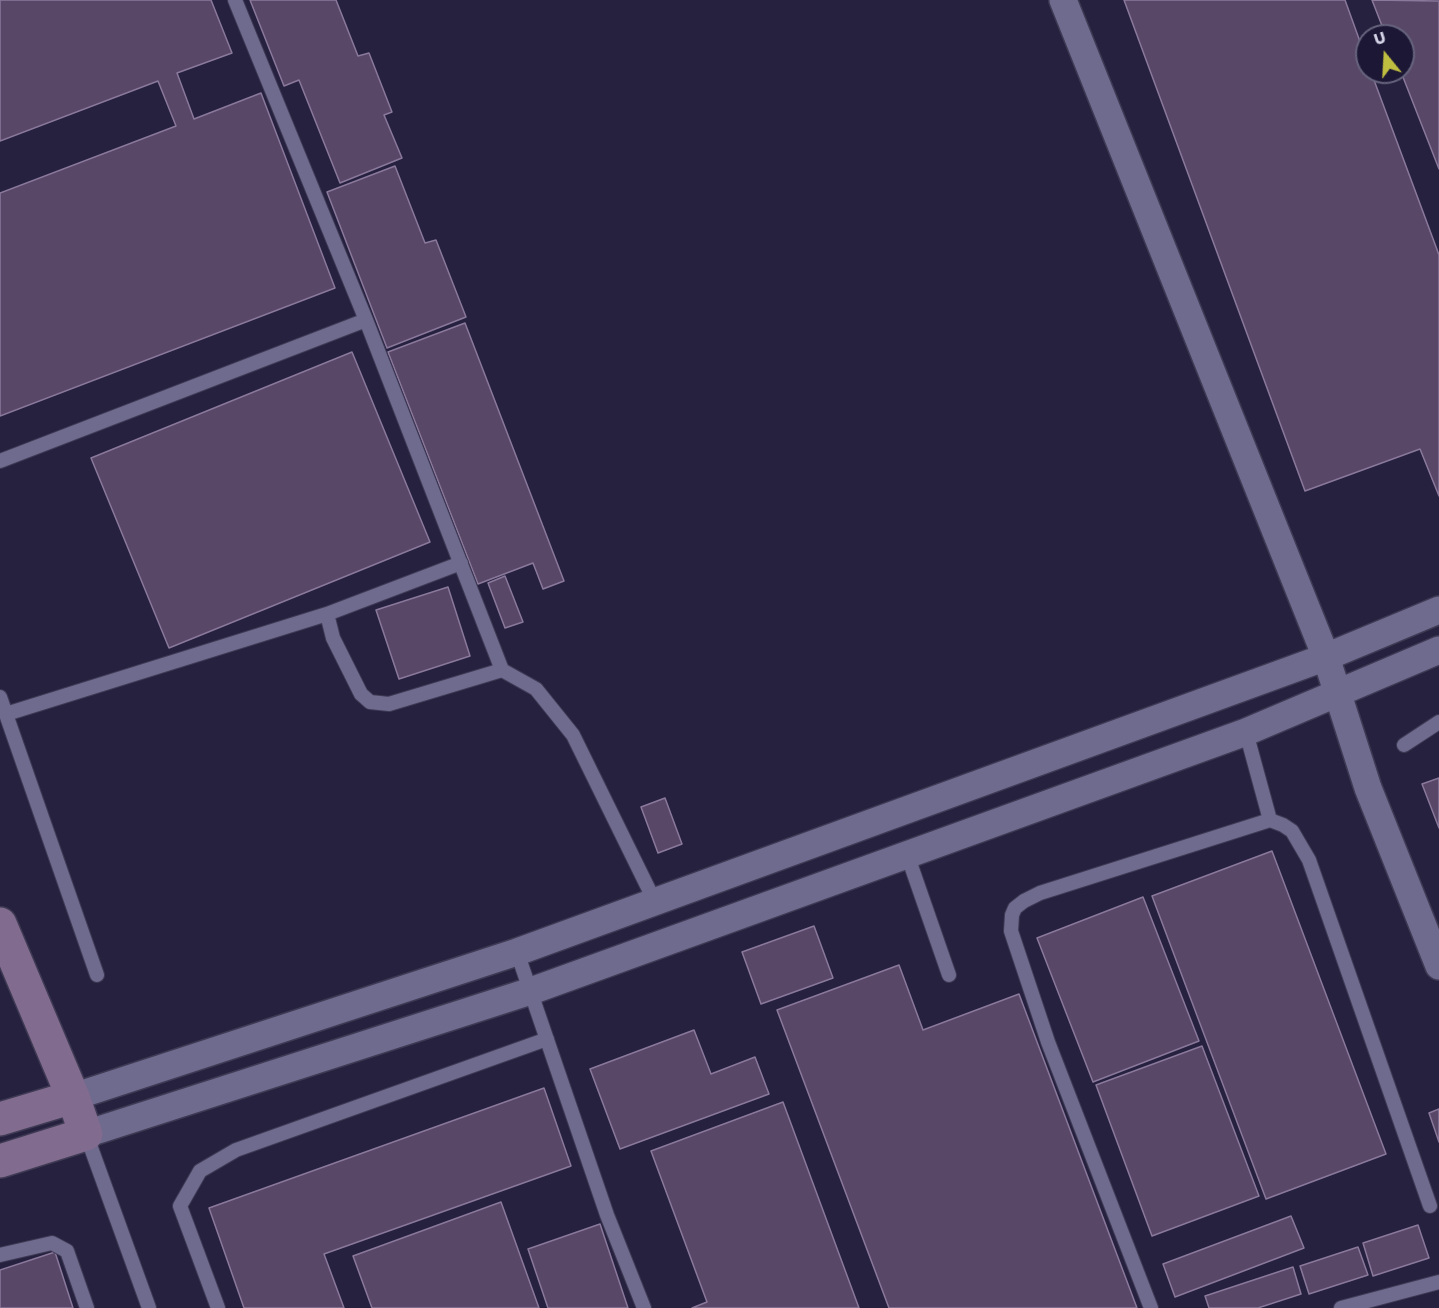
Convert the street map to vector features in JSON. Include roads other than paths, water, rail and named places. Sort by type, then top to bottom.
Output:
[{"type":"street","points":[[1063,0],[1326,657],[1368,788],[1439,966]]},
{"type":"street","points":[[0,1119],[517,952],[1326,657],[1439,610]]},
{"type":"street","points":[[0,1161],[531,991],[1246,732],[1439,650]]},
{"type":"street","points":[[0,924],[73,1097],[86,1134]]},
{"type":"lane","points":[[235,0],[366,320],[502,670],[536,689],[573,735],[655,902]]},
{"type":"lane","points":[[0,461],[366,320]]},
{"type":"lane","points":[[6,714],[327,614],[461,563]]},
{"type":"lane","points":[[327,614],[333,638],[361,694],[370,702],[389,704],[502,670]]},
{"type":"lane","points":[[0,697],[97,975]]},
{"type":"lane","points":[[1404,745],[1439,722]]},
{"type":"lane","points":[[1246,732],[1270,820]]},
{"type":"lane","points":[[1150,1308],[1048,1042],[1011,931],[1012,915],[1015,909],[1024,901],[1040,893],[1270,820],[1292,831],[1309,860],[1430,1206]]},
{"type":"lane","points":[[907,854],[949,975]]},
{"type":"lane","points":[[517,952],[608,1215],[644,1308]]},
{"type":"lane","points":[[218,1308],[180,1206],[200,1171],[237,1150],[547,1039]]},
{"type":"lane","points":[[86,1134],[149,1308]]},
{"type":"lane","points":[[0,1255],[52,1243],[67,1251],[87,1308]]},
{"type":"lane","points":[[1341,1308],[1439,1282]]}]
